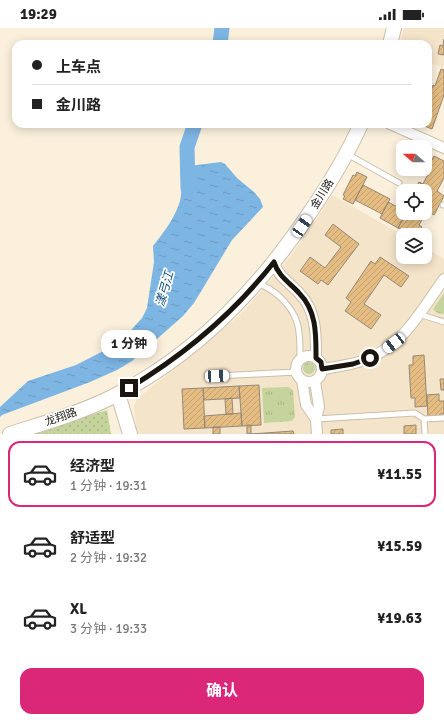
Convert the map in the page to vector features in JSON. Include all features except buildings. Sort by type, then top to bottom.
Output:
[{"type":"main road","points":[[391,40],[394,28]]},
{"type":"main road","name":"金川路","points":[[115,396],[159,370],[191,345],[223,318],[257,283],[318,202],[346,154],[359,128]]},
{"type":"main road","points":[[115,396],[123,434]]},
{"type":"main road","points":[[115,396],[130,434]]},
{"type":"main road","name":"龙翔路","points":[[10,434],[75,413],[115,396]]},
{"type":"street","points":[[399,128],[444,148]]},
{"type":"street","points":[[274,262],[279,274],[300,294],[309,307],[315,324],[316,358]]},
{"type":"street","points":[[322,369],[353,364],[378,354],[402,337],[444,279]]},
{"type":"street","points":[[299,376],[310,382],[315,381],[321,375],[321,362],[316,358],[307,356],[300,359],[296,366],[306,405],[316,420]]},
{"type":"street","points":[[315,381],[318,407],[316,420],[317,434]]},
{"type":"lane","points":[[346,154],[399,182]]},
{"type":"lane","points":[[257,283],[271,289],[286,302],[295,314],[300,332],[300,359]]},
{"type":"lane","points":[[419,314],[444,322]]},
{"type":"lane","points":[[217,376],[299,376]]},
{"type":"lane","points":[[316,420],[415,413],[424,419],[444,418]]},
{"type":"lane","points":[[424,419],[425,434]]},
{"type":"shaded area","points":[[404,28],[444,28],[444,68],[432,64],[432,40],[401,40]]},
{"type":"shaded area","points":[[332,195],[396,231],[396,264],[432,264],[432,252],[444,259],[444,434],[137,434],[134,407],[137,399],[241,314],[293,253]]},
{"type":"green space","points":[[444,293],[444,314],[441,314],[433,309]]},
{"type":"green space","points":[[309,362],[313,364],[315,368],[313,372],[309,374],[305,372],[303,368],[305,364]]},
{"type":"green space","points":[[288,387],[293,390],[295,417],[292,421],[264,423],[262,388]]},
{"type":"green space","points":[[107,410],[111,434],[29,434]]},
{"type":"water","points":[[221,162],[225,164],[237,178],[254,192],[260,199],[263,207],[232,240],[194,303],[183,316],[132,361],[117,370],[0,417],[0,407],[28,381],[76,365],[119,343],[142,318],[147,308],[154,262],[153,246],[169,225],[178,207],[186,169],[189,166]]},
{"type":"waterway","name":"漾弓江","points":[[220,40],[222,28]]},
{"type":"waterway","name":"漾弓江","points":[[188,188],[187,147],[194,128]]},
{"type":"route","points":[[129,388],[159,370],[207,332],[253,288],[274,262],[279,274],[300,294],[309,307],[313,316],[316,331],[316,358],[318,358],[321,362],[322,369],[353,364],[370,358]]}]
